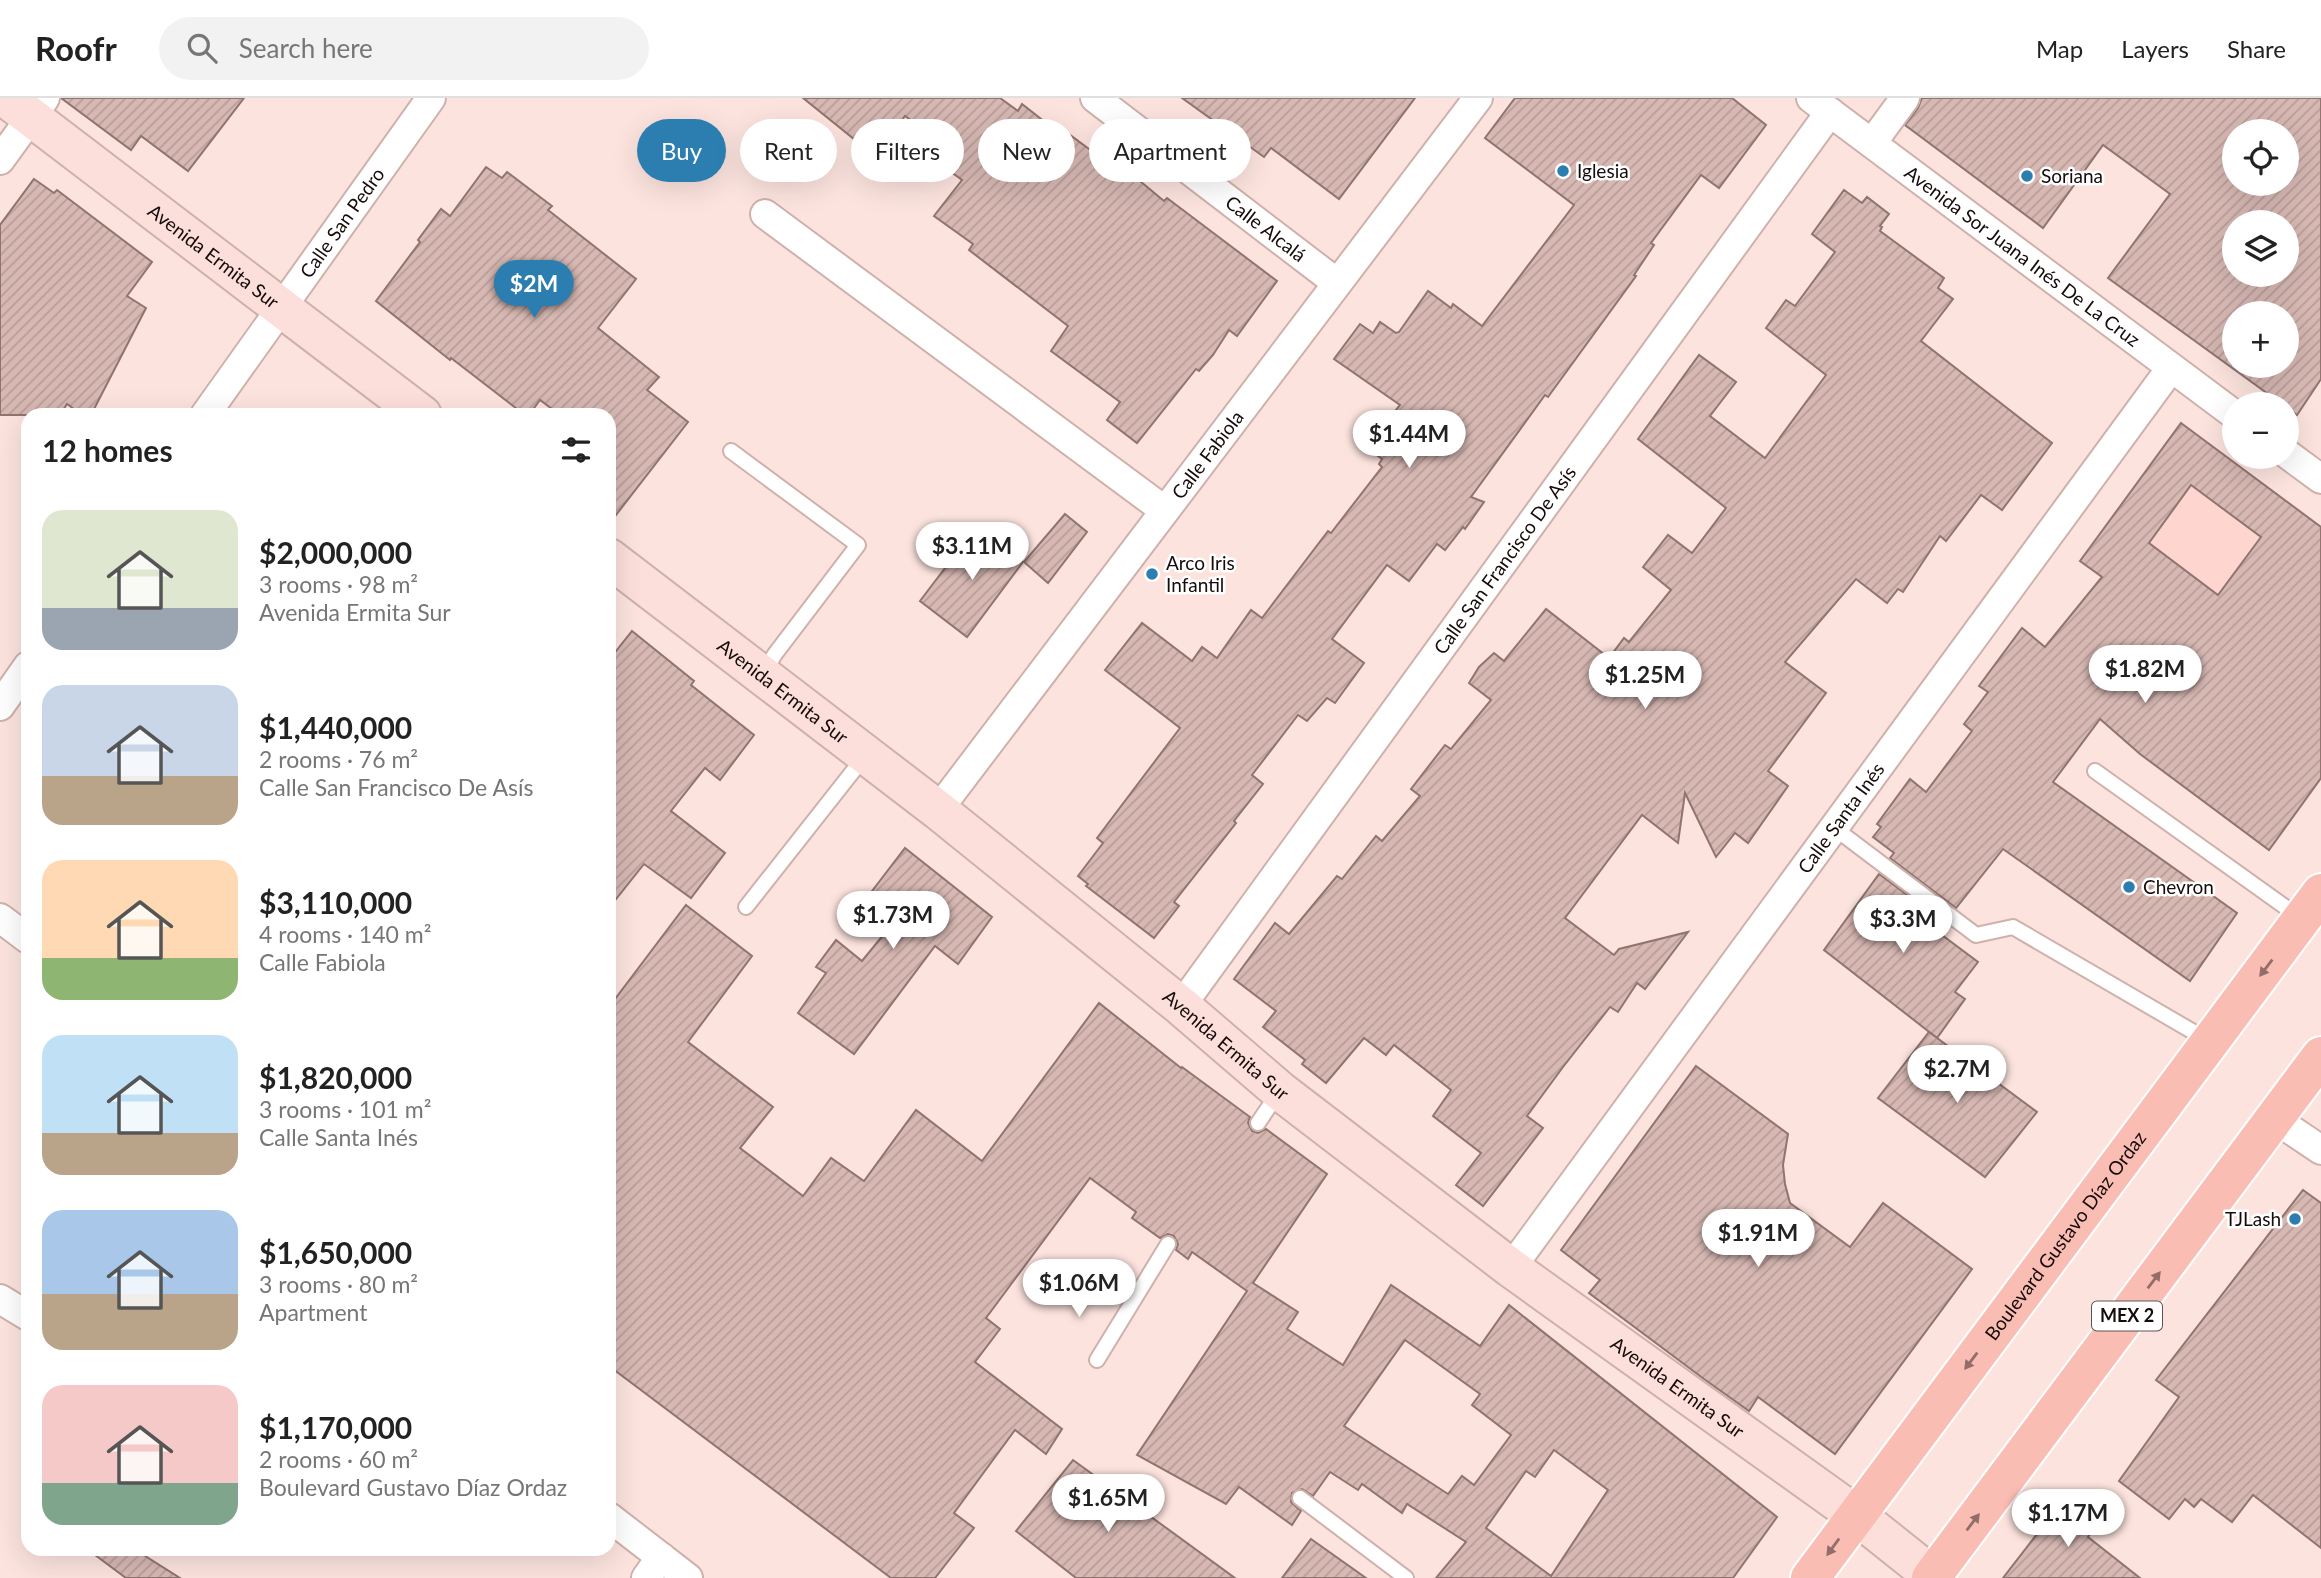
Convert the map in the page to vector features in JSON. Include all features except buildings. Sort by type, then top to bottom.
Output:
[{"type":"main road","name":"Avenida Ermita Sur","points":[[28,104],[281,307],[413,408]]},
{"type":"main road","name":"Avenida Ermita Sur","points":[[616,563],[938,810],[1181,1006],[1280,1091],[1511,1268],[1856,1515],[1933,1577]]},
{"type":"main road","name":"Boulevard Gustavo Díaz Ordaz","points":[[1810,1578],[2312,906]]},
{"type":"main road","name":"MEX 2","points":[[1933,1577],[2321,1056]]},
{"type":"street","name":"Calle San Pedro","points":[[210,408],[431,98]]},
{"type":"street","name":"Calle Alcalá","points":[[1095,98],[1337,283]]},
{"type":"street","name":"Calle Fabiola","points":[[938,810],[1478,98]]},
{"type":"street","points":[[1872,143],[1905,98]]},
{"type":"street","points":[[0,160],[28,104]]},
{"type":"street","name":"Avenida Sor Juana Inés De La Cruz","points":[[1821,105],[2222,405]]},
{"type":"street","name":"Calle San Francisco De Asís","points":[[1181,1006],[1821,105]]},
{"type":"street","points":[[765,214],[1164,510]]},
{"type":"street","name":"Calle Santa Inés","points":[[1511,1268],[2171,368]]},
{"type":"street","points":[[2299,462],[2321,478]]},
{"type":"street","points":[[0,706],[21,676]]},
{"type":"street","points":[[0,918],[21,934]]},
{"type":"street","points":[[2275,1119],[2321,1150]]},
{"type":"street","points":[[0,1299],[21,1312]]},
{"type":"street","points":[[616,1525],[654,1568],[688,1578]]},
{"type":"lane","points":[[731,451],[858,545],[762,675]]},
{"type":"lane","points":[[746,907],[866,755]]},
{"type":"lane","points":[[2095,771],[2312,906]]},
{"type":"lane","points":[[1833,827],[1976,935],[2013,927],[2211,1041]]},
{"type":"lane","points":[[1258,1123],[1280,1091]]},
{"type":"lane","points":[[1097,1360],[1168,1244]]},
{"type":"lane","points":[[1300,1498],[1406,1578]]},
{"type":"shaded area","points":[[2181,423],[2222,453],[2222,469],[2243,469],[2321,527],[2321,739],[2080,561]]},
{"type":"place","name":"Iglesia","points":[[1563,171]]},
{"type":"place","name":"Soriana","points":[[2027,176]]},
{"type":"place","name":"Arco Iris Infantil","points":[[1152,574]]},
{"type":"place","name":"Chevron","points":[[2129,887]]},
{"type":"place","name":"TJLash","points":[[2295,1219]]}]
